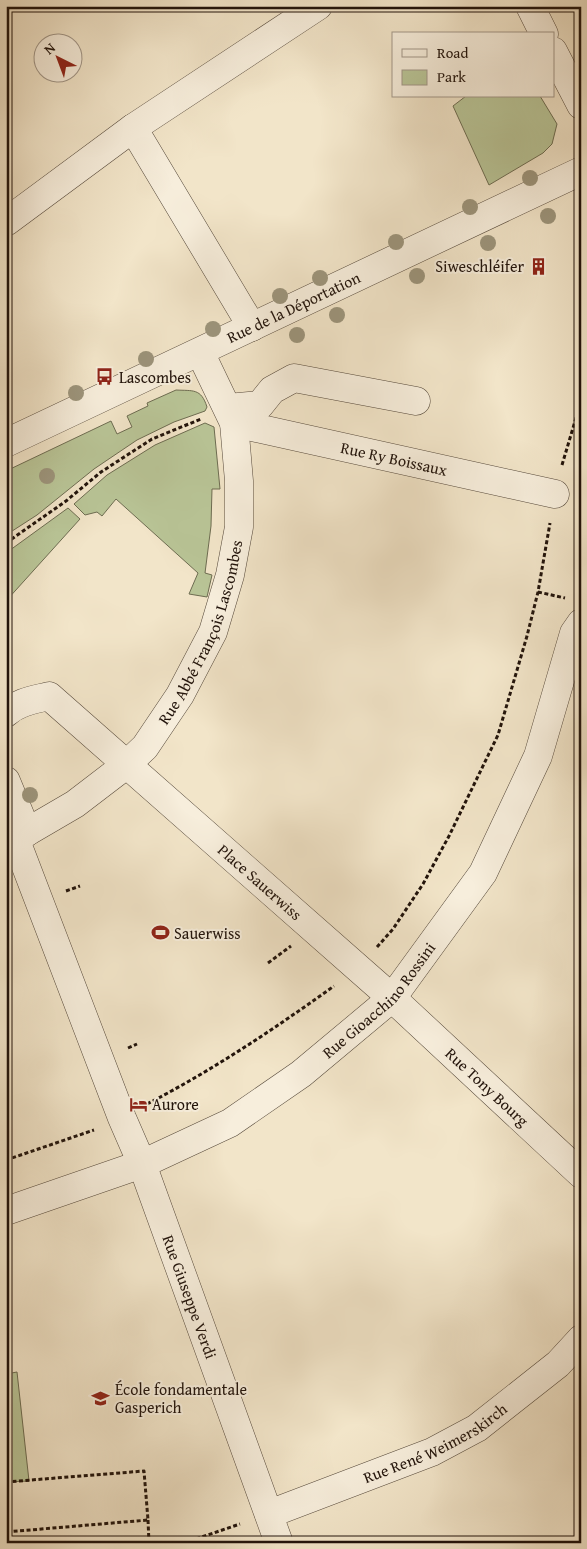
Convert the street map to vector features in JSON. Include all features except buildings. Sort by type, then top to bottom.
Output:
[{"type":"street","points":[[6,222],[133,128],[318,6]]},
{"type":"street","points":[[530,6],[543,32]]},
{"type":"street","points":[[554,53],[581,105]]},
{"type":"street","points":[[133,128],[252,327]]},
{"type":"street","name":"Rue de la Déportation","points":[[6,443],[581,172]]},
{"type":"street","name":"Rue Abbé François Lascombes","points":[[16,837],[75,804],[126,765],[145,747],[180,695],[213,632],[230,574],[239,527],[239,481],[231,415],[200,352]]},
{"type":"street","points":[[231,415],[260,405],[272,390],[294,378],[416,401]]},
{"type":"street","name":"Rue Ry Boissaux","points":[[231,415],[555,494]]},
{"type":"street","name":"Rue Gioacchino Rossini","points":[[6,1211],[142,1164],[230,1123],[301,1074],[392,998],[483,873],[538,756],[574,633],[576,611]]},
{"type":"street","name":"Place Sauerwiss","points":[[6,713],[29,700],[49,696],[392,998]]},
{"type":"street","points":[[6,781],[16,837],[122,1118],[142,1164]]},
{"type":"street","name":"Rue Tony Bourg","points":[[392,998],[581,1174]]},
{"type":"street","name":"Rue Giuseppe Verdi","points":[[142,1164],[279,1543]]},
{"type":"street","name":"Rue René Weimerskirch","points":[[269,1514],[432,1452],[477,1428],[558,1364],[581,1339]]},
{"type":"path","points":[[6,1160],[91,1131],[122,1118],[194,1080],[278,1026],[358,968],[393,929],[423,884],[449,836],[498,735],[510,700],[538,592],[555,494],[581,401]]},
{"type":"path","points":[[6,543],[66,501],[100,472],[152,439],[231,415]]},
{"type":"path","points":[[538,592],[576,611]]},
{"type":"path","points":[[268,963],[289,947]]},
{"type":"path","points":[[122,1051],[137,1044]]},
{"type":"path","points":[[6,1482],[144,1471],[149,1543]]},
{"type":"path","points":[[184,1543],[269,1514]]},
{"type":"path","points":[[6,1532],[148,1520]]},
{"type":"green space","points":[[463,98],[541,98],[557,124],[552,144],[543,153],[489,185],[453,106]]},
{"type":"green space","points":[[176,390],[192,391],[202,396],[207,407],[205,411],[174,422],[137,440],[94,469],[37,515],[6,535],[6,471],[111,421],[117,434],[132,427],[127,416],[148,406],[147,403]]},
{"type":"green space","points":[[205,423],[214,427],[220,489],[212,489],[211,526],[205,573],[212,575],[207,597],[189,594],[198,573],[116,499],[102,516],[97,512],[85,515],[74,504],[107,475],[155,445]]},
{"type":"green space","points":[[68,508],[80,519],[6,601],[6,553]]},
{"type":"green space","points":[[17,1372],[29,1481],[6,1482],[6,1374]]},
{"type":"place","name":"Siweschléifer","points":[[538,266]]},
{"type":"place","name":"Lascombes","points":[[105,377]]},
{"type":"place","name":"Sauerwiss","points":[[160,933]]},
{"type":"place","name":"Aurore","points":[[138,1104]]},
{"type":"place","name":"École fondamentale Gasperich","points":[[101,1398]]}]
